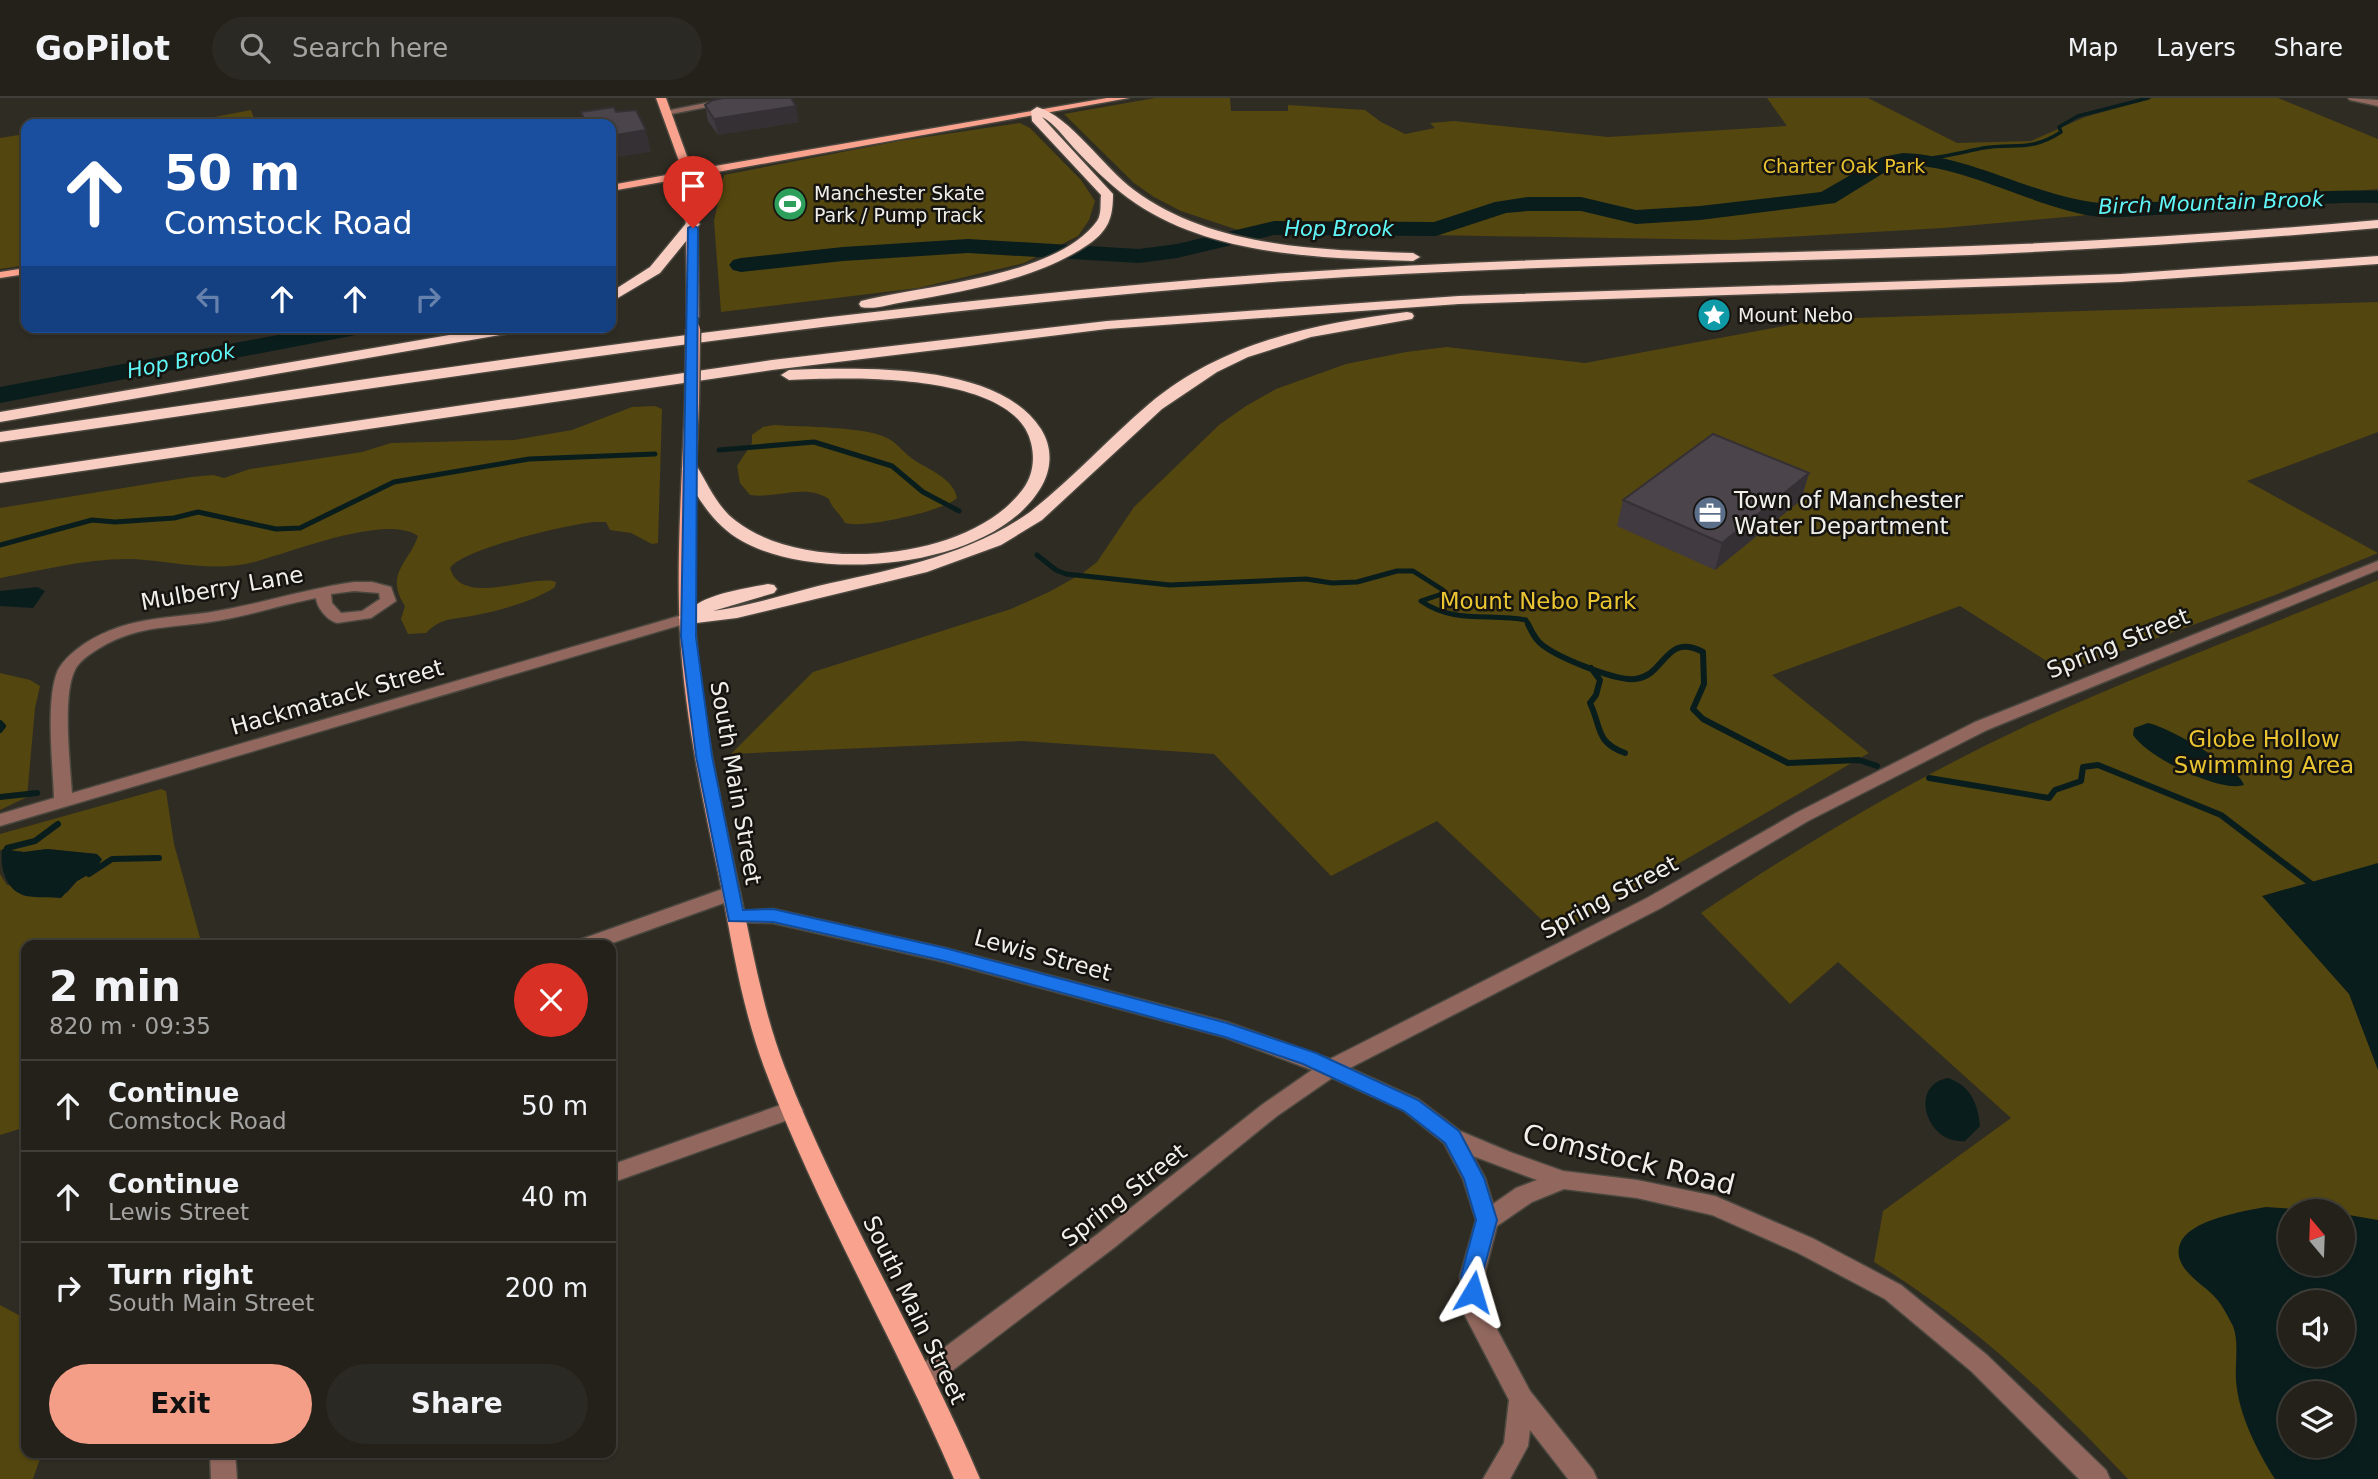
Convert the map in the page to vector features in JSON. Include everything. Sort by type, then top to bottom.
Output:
[{"type":"highway","points":[[526,363],[597,348],[940,291],[1011,274],[1050,260],[1083,242],[1105,219],[1109,199],[1100,184],[1036,118],[1037,111],[1050,116],[1135,197],[1172,218],[1251,241],[1337,253],[1409,257],[1668,254],[1744,257]]},
{"type":"highway","points":[[616,295],[655,270],[693,224]]},
{"type":"highway","points":[[0,437],[866,317],[1163,286],[1431,268],[2151,243],[2378,224]]},
{"type":"highway","points":[[0,478],[880,351],[1154,321],[1459,300],[2160,276],[2378,260]]},
{"type":"highway","points":[[688,618],[724,615],[910,569],[959,556],[994,542],[1038,514],[1156,406],[1183,385],[1224,363],[1291,338],[1354,323],[1426,314],[1728,297],[1801,288]]},
{"type":"highway","points":[[0,417],[488,333]]},
{"type":"highway","points":[[542,399],[745,378],[863,374],[951,384],[987,394],[1015,410],[1033,427],[1042,444],[1042,466],[1032,488],[1012,510],[990,525],[958,540],[914,554],[720,601],[688,618]]},
{"type":"highway","points":[[690,469],[714,509],[729,524],[747,537],[775,548],[838,559],[886,558],[914,554]]},
{"type":"main road","name":"South Main Street","points":[[661,98],[690,174],[693,193],[688,618],[696,707],[757,1015],[792,1110],[923,1378],[967,1479]]},
{"type":"main road","points":[[616,187],[1037,111],[1124,98]]},
{"type":"main road","points":[[0,275],[21,272]]},
{"type":"street","points":[[666,112],[748,98]]},
{"type":"street","points":[[2353,98],[2378,103]]},
{"type":"street","name":"Spring Street","points":[[923,1378],[1097,1248],[1270,1110],[1331,1068],[1654,903],[1802,817],[1981,726],[2378,565]]},
{"type":"street","name":"Mulberry Lane","points":[[63,802],[62,681],[74,661],[110,637],[150,622],[225,615],[323,593]]},
{"type":"street","name":"Hackmatack Street","points":[[0,820],[688,618]]},
{"type":"street","points":[[600,940],[731,893]]},
{"type":"street","name":"Lewis Street","points":[[736,916],[786,918],[1035,977],[1227,1030],[1331,1068]]},
{"type":"street","name":"Comstock Road","points":[[1331,1068],[1411,1105],[1452,1137],[1503,1159],[1563,1180],[1637,1189],[1715,1206],[1805,1246],[1893,1292],[1979,1363],[2097,1479]]},
{"type":"street","points":[[616,1172],[792,1110]]},
{"type":"street","points":[[1452,1137],[1474,1178],[1487,1220],[1472,1276],[1474,1308],[1521,1399],[1584,1479]]},
{"type":"street","points":[[1487,1220],[1524,1195],[1563,1180]]},
{"type":"street","points":[[1496,1479],[1516,1446],[1521,1399]]},
{"type":"street","points":[[222,1458],[223,1479]]},
{"type":"green space","name":"Charter Oak Park","points":[[1155,98],[1230,98],[1231,111],[1288,111],[1288,105],[1365,110],[1405,134],[1435,128],[1430,123],[1454,121],[1608,137],[1787,126],[1767,98],[1868,98],[1957,143],[2031,141],[2085,117],[2153,98],[2278,98],[2378,139],[2378,189],[1943,228],[1733,240],[1426,235],[1299,228],[1247,233],[1181,211],[1154,197],[1134,183],[1064,114]]},
{"type":"green space","points":[[251,110],[254,119],[204,119]]},
{"type":"green space","points":[[1020,123],[1030,128],[1081,180],[1095,201],[1089,220],[1078,236],[1024,263],[918,288],[721,312],[714,221],[724,175],[899,141]]},
{"type":"green space","points":[[21,133],[21,266],[0,269],[0,138]]},
{"type":"green space","name":"Mount Nebo Park","points":[[2378,302],[2378,432],[2247,481],[2378,553],[2275,595],[2064,672],[1960,606],[1772,675],[1869,753],[1557,934],[1437,821],[1331,876],[1214,754],[1023,741],[731,754],[813,672],[1011,609],[1083,573],[1097,562],[1134,507],[1219,425],[1276,389],[1346,364],[1447,347],[1585,363],[1822,319]]},
{"type":"green space","points":[[655,406],[662,409],[658,543],[652,544],[631,533],[610,530],[606,522],[595,522],[541,532],[474,553],[450,568],[457,580],[468,586],[499,587],[545,580],[556,582],[555,587],[538,597],[507,608],[444,621],[426,633],[408,634],[401,619],[405,606],[399,595],[398,577],[418,536],[403,530],[384,529],[338,537],[239,565],[208,566],[115,559],[65,565],[0,578],[0,508],[191,477],[213,475],[224,478],[250,469],[362,452],[391,443],[514,440],[572,430],[632,407]]},
{"type":"green space","points":[[774,425],[850,429],[879,435],[892,441],[914,460],[946,480],[957,498],[921,513],[854,524],[845,523],[829,499],[820,494],[800,492],[750,495],[740,483],[737,466],[752,443],[752,435],[763,427]]},
{"type":"green space","name":"Globe Hollow Swimming Area","points":[[2378,580],[2378,1479],[2128,1479],[2039,1389],[1977,1335],[1874,1262],[1883,1211],[2011,1118],[1838,962],[1790,1004],[1701,913],[1860,813],[1942,768],[2026,726]]},
{"type":"green space","points":[[0,673],[30,680],[40,686],[35,708],[27,797],[0,810]]},
{"type":"green space","points":[[161,789],[166,791],[174,844],[201,940],[21,940],[21,1129],[0,1135],[0,874],[7,885],[67,893],[77,881],[95,871],[97,854],[48,849],[24,852],[0,850],[0,834]]},
{"type":"green space","points":[[0,1305],[21,1316],[21,1458],[40,1458],[33,1479],[0,1479]]},
{"type":"water","points":[[37,587],[45,591],[33,608],[0,606],[0,591]]},
{"type":"water","points":[[2148,723],[2201,748],[2229,768],[2244,785],[2218,784],[2168,763],[2133,735],[2134,728]]},
{"type":"water","points":[[2,849],[24,852],[47,849],[97,854],[102,859],[95,871],[77,881],[61,898],[30,897],[19,893],[9,884],[3,870]]},
{"type":"water","points":[[2378,863],[2378,1070],[2349,994],[2262,896]]},
{"type":"water","points":[[1948,1078],[1968,1091],[1977,1110],[1980,1126],[1965,1141],[1951,1140],[1940,1134],[1927,1114],[1928,1091],[1936,1083]]},
{"type":"water","points":[[2266,1207],[2278,1208],[2278,1276],[2356,1276],[2356,1216],[2378,1220],[2378,1479],[2275,1479],[2262,1456],[2240,1405],[2233,1326],[2216,1298],[2183,1267],[2180,1260],[2180,1244],[2185,1236],[2205,1223],[2231,1214]]},
{"type":"building","points":[[724,98],[791,98],[796,106],[714,119],[705,105]]},
{"type":"building","points":[[614,107],[616,112],[636,110],[646,130],[616,135],[616,119],[584,119],[581,112]]},
{"type":"building","points":[[1713,434],[1809,473],[1722,543],[1623,500]]},
{"type":"waterway","points":[[1924,159],[1983,148],[2031,145],[2061,132],[2059,127],[2078,116],[2148,98]]},
{"type":"waterway","name":"Hop Brook","points":[[741,265],[843,254],[968,246],[1139,256],[1177,251],[1274,228],[1436,229],[1503,207],[1528,204],[1581,204],[1636,217],[1700,213],[1827,198],[1889,161],[1903,159],[1931,160],[2055,200],[2100,210],[2187,208],[2346,196],[2378,197]]},
{"type":"waterway","name":"Hop Brook","points":[[0,395],[329,333]]},
{"type":"waterway","points":[[719,450],[814,442],[892,466],[923,492],[959,511]]},
{"type":"waterway","points":[[0,545],[92,520],[115,522],[174,518],[198,512],[276,529],[300,528],[394,482],[529,459],[655,454]]},
{"type":"waterway","points":[[1037,555],[1056,570],[1066,574],[1170,585],[1306,579],[1332,583],[1357,582],[1397,571],[1413,571],[1443,590],[1442,594],[1421,601],[1433,608],[1459,615],[1526,620],[1534,636],[1546,648],[1591,669]]},
{"type":"waterway","points":[[1591,669],[1635,679],[1653,671],[1673,651],[1680,647],[1690,647],[1703,652],[1704,684],[1693,709],[1703,719],[1788,763],[1859,760],[1877,766]]},
{"type":"waterway","points":[[1591,669],[1600,680],[1596,695],[1590,703],[1601,733],[1609,744],[1625,753]]},
{"type":"waterway","points":[[0,723],[3,726],[0,730]]},
{"type":"waterway","points":[[1929,778],[2049,798],[2055,790],[2081,781],[2083,767],[2098,765],[2221,815],[2314,886]]},
{"type":"waterway","points":[[0,797],[37,793]]},
{"type":"waterway","points":[[5,855],[7,848],[35,841],[58,824]]},
{"type":"waterway","points":[[89,874],[112,859],[159,858]]},
{"type":"place","name":"Manchester Skate Park / Pump Track","points":[[790,204]]},
{"type":"place","name":"Mount Nebo","points":[[1714,315]]},
{"type":"place","name":"Town of Manchester Water Department","points":[[1710,513]]},
{"type":"route","points":[[693,228],[688,637],[712,803],[736,916],[773,916],[1056,982],[1288,1050],[1411,1105],[1452,1137],[1474,1178],[1487,1220],[1472,1276],[1473,1292]]},
{"type":"water label","name":"Birch Mountain Brook","points":[[2211,203]]}]
